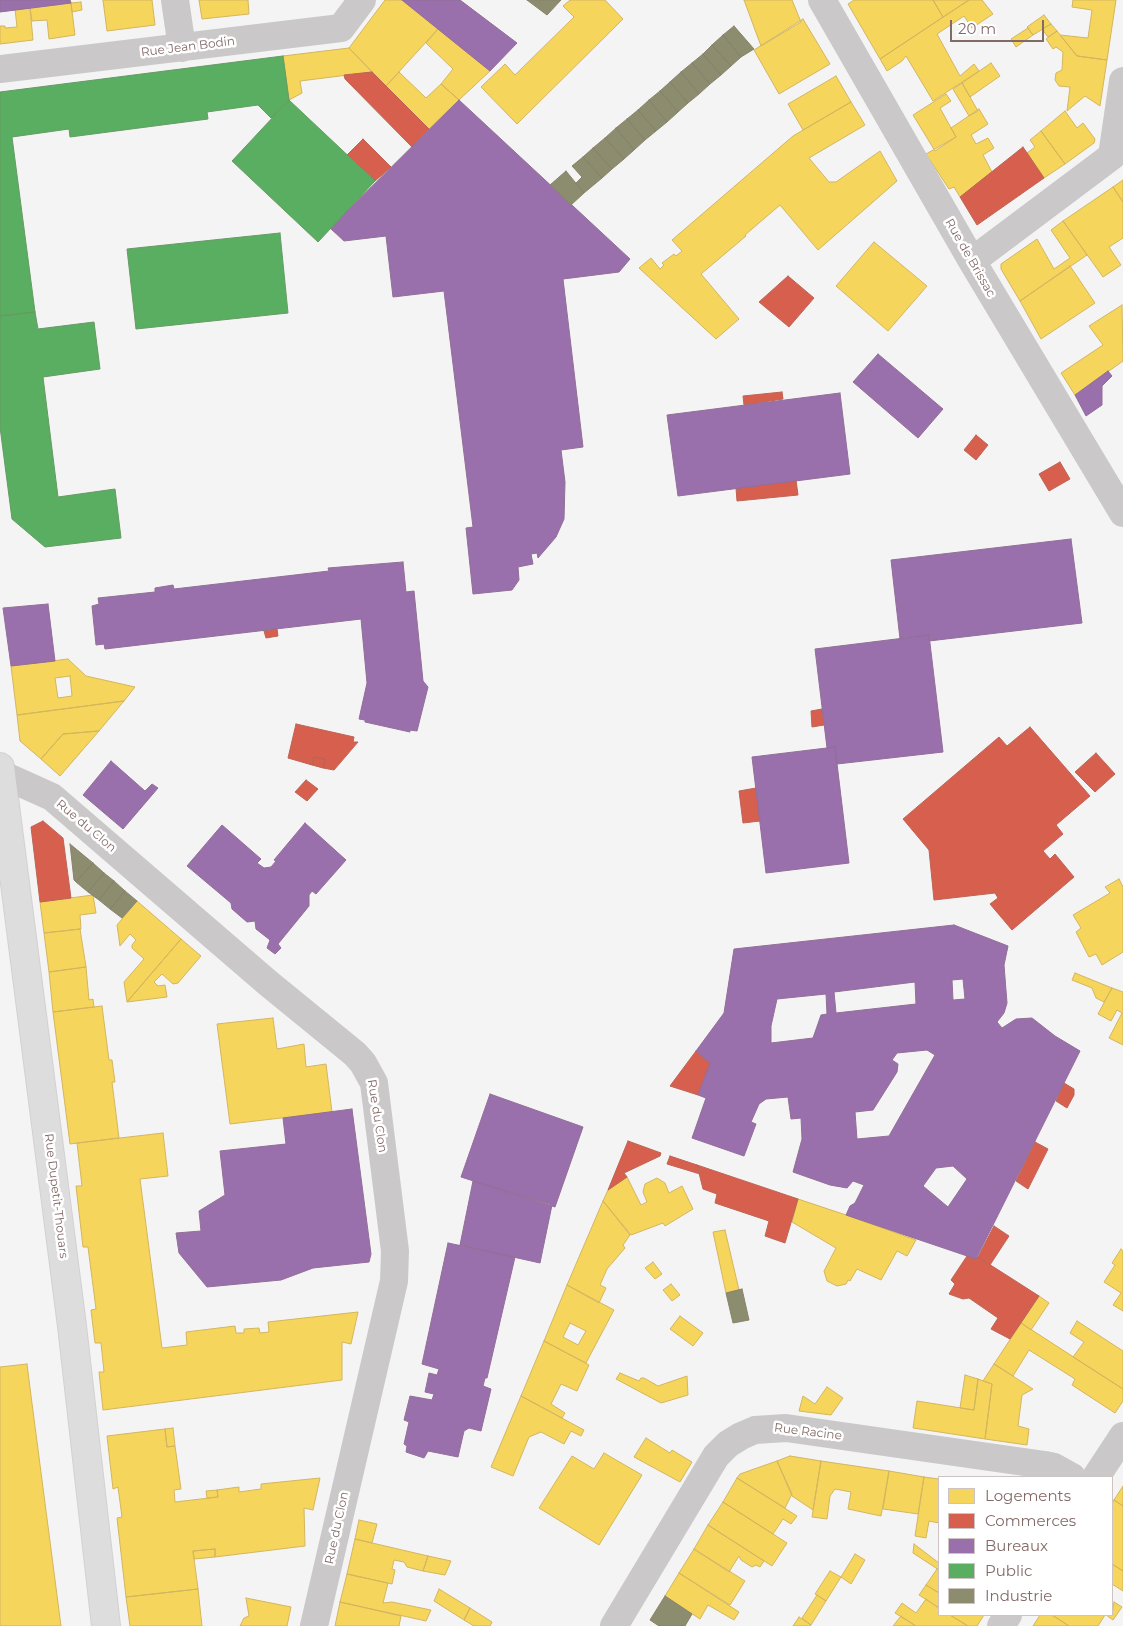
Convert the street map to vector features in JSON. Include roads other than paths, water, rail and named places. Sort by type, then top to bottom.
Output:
[{"type":"street","points":[[175,0],[182,48]]},
{"type":"street","name":"Rue Jean Bodin","points":[[0,69],[341,28],[362,0]]},
{"type":"street","name":"Rue de Brissac","points":[[822,0],[972,261],[1123,513]]},
{"type":"street","points":[[972,261],[1112,156],[1123,81]]},
{"type":"street","name":"Rue du Clon","points":[[0,771],[52,797],[363,1063],[371,1075],[376,1092],[396,1251],[395,1272],[314,1626]]},
{"type":"street","name":"Rue Dupetit-Thouars","points":[[0,771],[67,1288],[106,1626]]},
{"type":"street","name":"Rue Racine","points":[[614,1626],[716,1456],[728,1444],[755,1430],[786,1428],[1045,1465],[1054,1467],[1070,1476]]},
{"type":"street","points":[[1097,1476],[1123,1436]]}]
